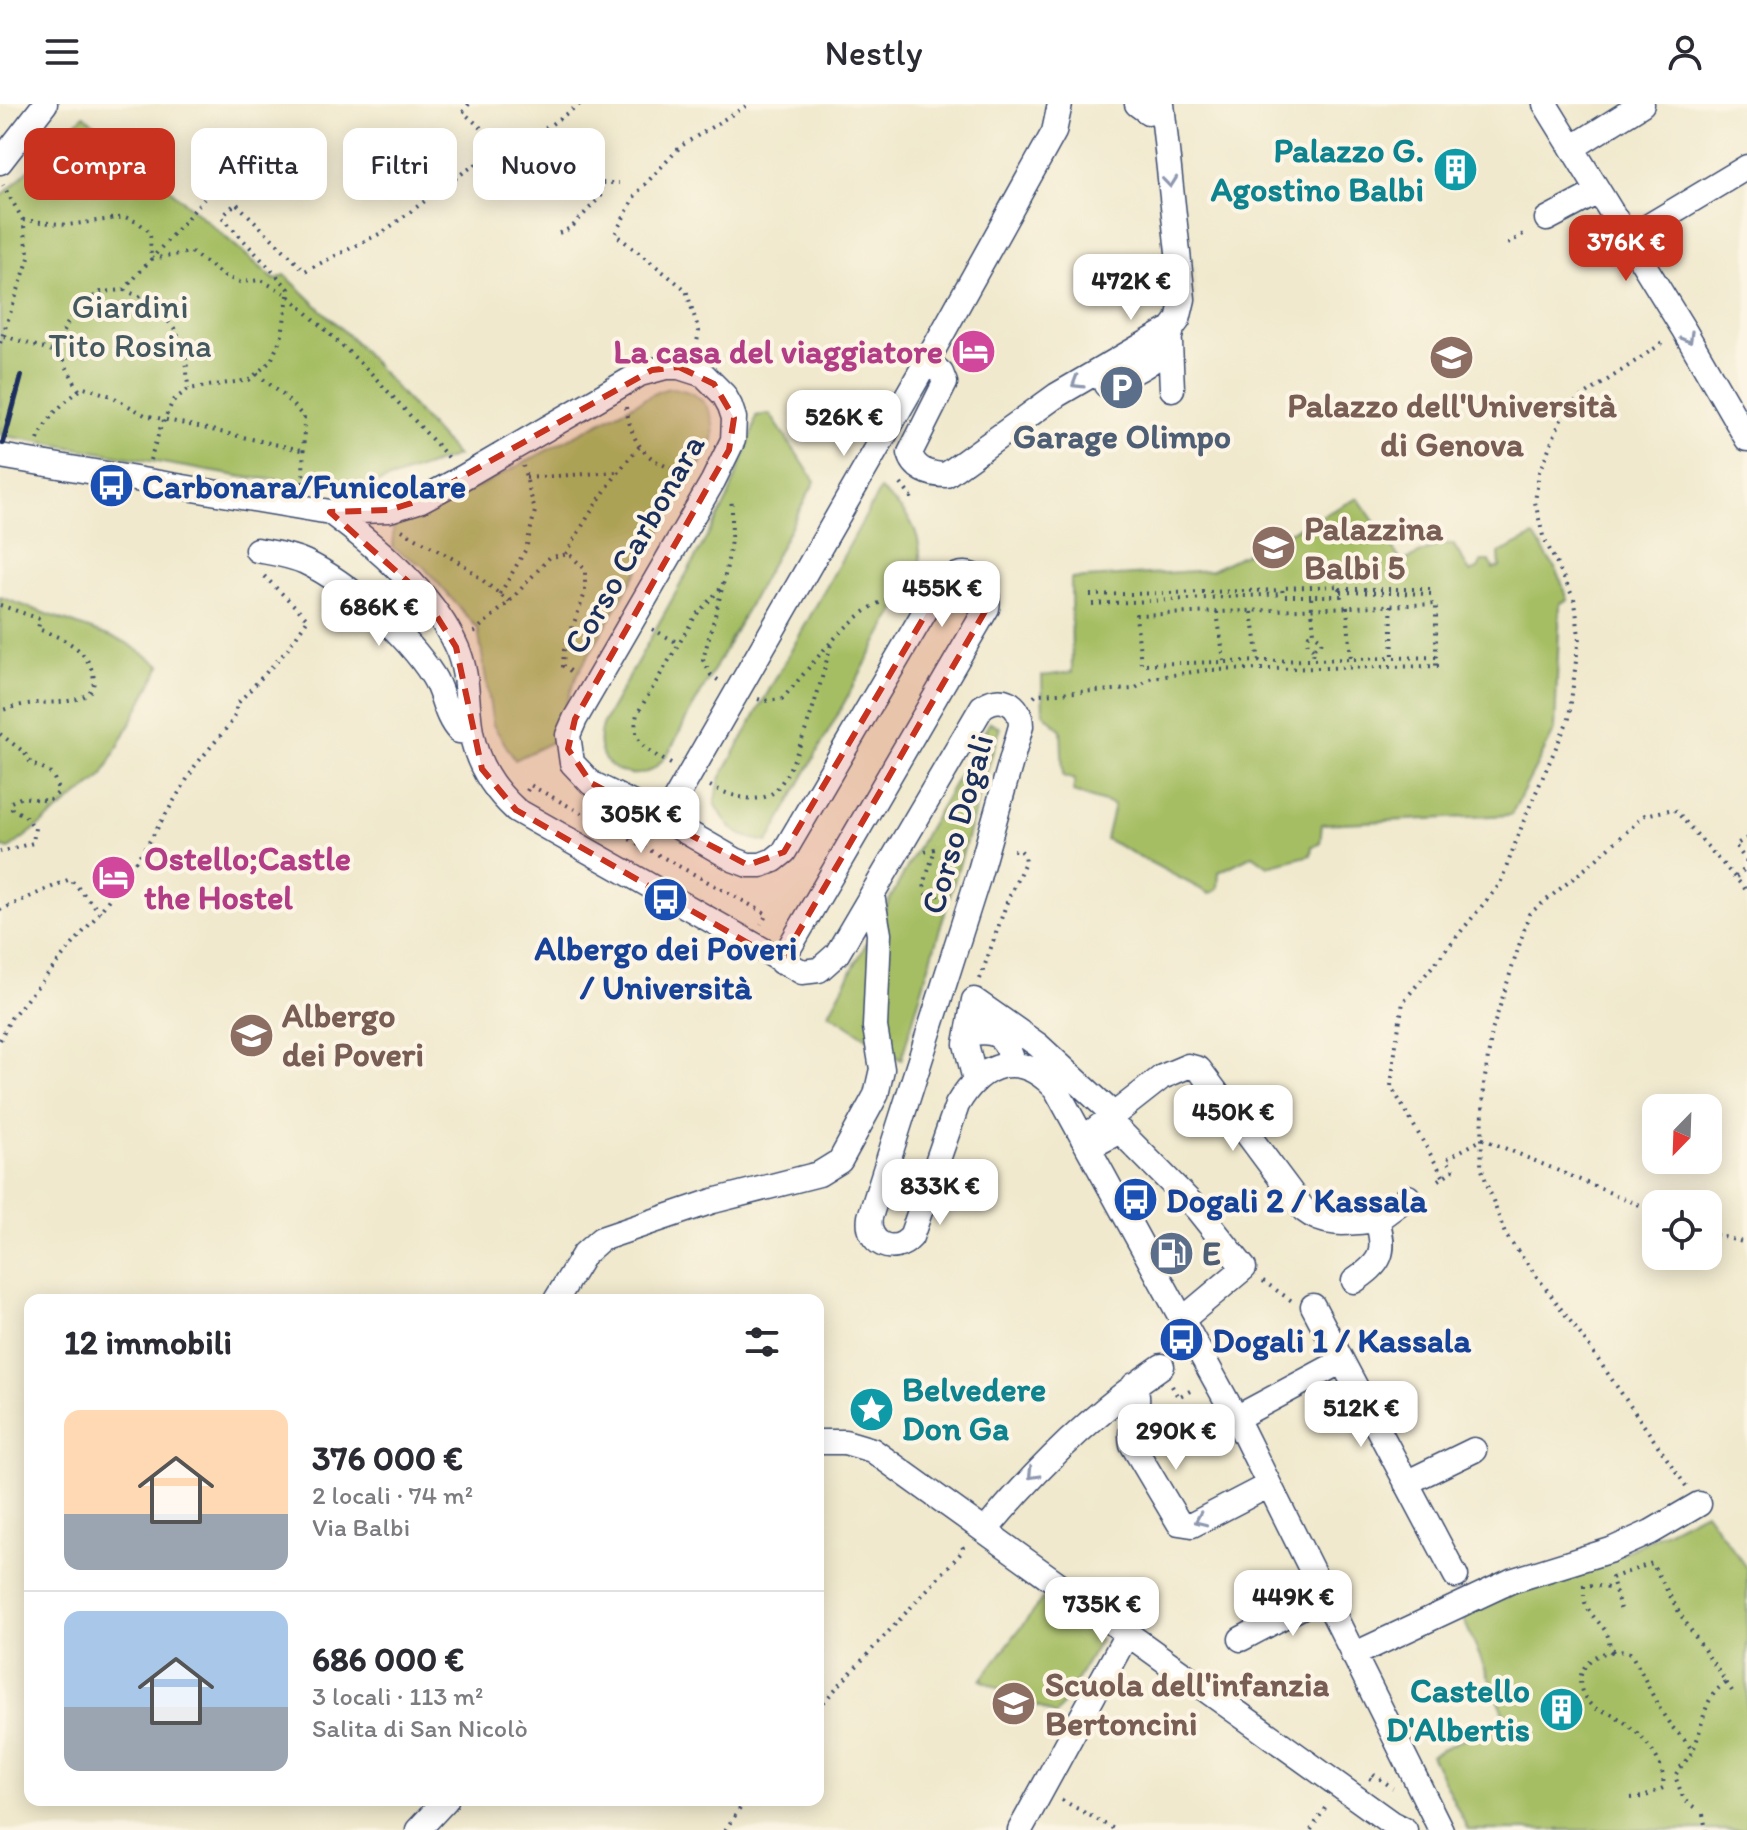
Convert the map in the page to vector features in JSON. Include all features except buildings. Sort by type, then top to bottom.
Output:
[{"type":"street","points":[[0,162],[45,104]]},
{"type":"street","points":[[1012,592],[988,592],[978,579],[962,574],[947,580],[931,601],[784,852],[774,860],[761,865],[748,865],[664,819],[927,361],[1054,132],[1060,104]]},
{"type":"street","points":[[1545,104],[1747,439]]},
{"type":"street","points":[[1572,148],[1642,104]]},
{"type":"street","points":[[1106,385],[1151,363],[1171,336],[1183,299],[1152,109]]},
{"type":"street","points":[[1627,239],[1747,167]]},
{"type":"street","points":[[1547,219],[1598,192]]},
{"type":"street","points":[[927,361],[941,373],[945,383],[910,453],[922,469],[946,475],[1057,395],[1171,336]]},
{"type":"street","points":[[1171,336],[1172,389]]},
{"type":"street","points":[[0,456],[330,512],[389,510],[421,500],[640,374],[666,367],[692,370]]},
{"type":"street","name":"Corso Carbonara","points":[[664,819],[591,783],[572,763],[568,735],[592,687],[713,481],[733,440],[734,418],[724,395],[704,375],[692,370]]},
{"type":"street","points":[[330,512],[370,541],[424,596],[456,647],[466,681],[471,732],[482,769],[500,795],[516,810],[781,962]]},
{"type":"street","points":[[257,550],[305,562],[370,607],[419,654],[440,687],[451,722],[459,731],[471,732]]},
{"type":"street","name":"Corso Dogali","points":[[975,1080],[957,1105],[911,1237],[900,1246],[879,1243],[870,1231],[870,1217],[978,878],[1021,726],[1019,712],[1014,706],[1002,700],[982,707],[837,954],[819,970],[802,972],[781,962],[987,608],[988,592]]},
{"type":"street","points":[[560,1294],[584,1254],[601,1239],[713,1201],[819,1174],[840,1161],[876,1095],[882,1069],[875,1027],[879,934],[872,895]]},
{"type":"street","points":[[1115,1116],[1038,1045],[974,1000],[966,1044],[975,1080],[1004,1065],[1014,1065],[1041,1072],[1056,1089],[1236,1418],[1441,1830]]},
{"type":"street","points":[[969,1034],[987,1031],[996,1034],[1008,1046],[1014,1065]]},
{"type":"street","points":[[1086,1143],[1162,1077],[1193,1066],[1207,1077],[1304,1210],[1315,1219],[1328,1223],[1377,1220],[1408,1197]]},
{"type":"street","points":[[1086,1143],[1120,1131],[1197,1209],[1244,1268],[1182,1320]]},
{"type":"street","points":[[1354,1281],[1379,1261],[1381,1232],[1377,1220]]},
{"type":"street","points":[[1313,1306],[1456,1576]]},
{"type":"street","points":[[1236,1418],[1342,1361]]},
{"type":"street","points":[[985,1531],[1055,1452],[1134,1385],[1162,1366]]},
{"type":"street","points":[[1134,1385],[1137,1400],[1130,1437],[1132,1444],[1179,1523],[1192,1525],[1269,1485]]},
{"type":"street","points":[[824,1442],[845,1442],[872,1450],[1398,1827]]},
{"type":"street","points":[[1406,1483],[1474,1450]]},
{"type":"street","points":[[1353,1655],[1511,1581],[1611,1550],[1651,1532],[1699,1504]]},
{"type":"street","points":[[1241,1639],[1324,1595]]},
{"type":"street","points":[[1020,1830],[1127,1634]]},
{"type":"street","points":[[418,1830],[440,1806]]},
{"type":"path","points":[[469,104],[463,112],[481,128]]},
{"type":"path","points":[[546,128],[580,104]]},
{"type":"path","points":[[692,370],[699,331],[686,290],[615,234],[636,194],[681,146],[749,104]]},
{"type":"path","points":[[465,476],[370,372],[289,292],[222,217],[236,203],[305,271],[383,232],[473,166]]},
{"type":"path","points":[[0,179],[23,220],[29,258],[0,343]]},
{"type":"path","points":[[605,183],[619,183]]},
{"type":"path","points":[[124,290],[203,200]]},
{"type":"path","points":[[559,233],[571,228],[597,200]]},
{"type":"path","points":[[23,220],[77,225],[125,217],[150,232],[151,259]]},
{"type":"path","points":[[151,259],[191,252],[224,276],[240,282],[261,280],[289,292]]},
{"type":"path","points":[[79,390],[59,353],[60,337],[76,308],[101,292],[124,290],[151,301],[174,328],[186,353],[188,389]]},
{"type":"path","points":[[143,482],[173,401],[188,389],[249,380],[271,361],[282,335],[289,292]]},
{"type":"path","points":[[4,336],[59,353]]},
{"type":"path","points":[[1483,1139],[1446,1159],[1453,1170],[1441,1178],[1391,1086],[1403,1002],[1500,884],[1526,815],[1569,718],[1579,637],[1575,601],[1540,526],[1535,502],[1539,472],[1566,408],[1667,340]]},
{"type":"path","points":[[257,374],[304,417],[303,488]]},
{"type":"path","points":[[622,385],[629,426],[639,447],[662,466],[713,481],[731,492],[733,518],[721,587],[703,660],[711,675],[737,693],[764,701],[782,699],[832,640],[888,597],[914,593],[931,601]]},
{"type":"path","points":[[29,460],[45,421],[59,405],[84,387],[145,415],[305,451]]},
{"type":"path","points":[[500,594],[526,549],[535,511],[518,445]]},
{"type":"path","points":[[566,555],[593,506],[616,472],[639,447]]},
{"type":"path","points":[[526,478],[616,472]]},
{"type":"path","points":[[371,510],[464,565],[509,602]]},
{"type":"path","points":[[0,1040],[11,1018],[100,912],[149,842],[195,766],[234,719],[237,704],[288,649],[308,619],[266,580],[251,558],[257,550]]},
{"type":"path","points":[[456,647],[509,602],[550,557],[569,554],[585,569],[585,593],[564,650],[563,666],[592,687]]},
{"type":"path","points":[[1090,595],[1282,592],[1341,596],[1340,586],[1282,588],[1282,592]]},
{"type":"path","points":[[721,587],[684,634],[637,714],[634,727],[640,743],[652,754],[714,788],[752,799],[768,796],[779,787],[788,773],[803,733],[832,640]]},
{"type":"path","points":[[1340,590],[1435,592]]},
{"type":"path","points":[[1092,604],[1282,592]]},
{"type":"path","points":[[1311,596],[1314,634]]},
{"type":"path","points":[[1019,712],[1037,694],[1134,689],[1152,678],[1207,670],[1438,666],[1436,604],[1136,615],[1141,664],[1436,657]]},
{"type":"path","points":[[0,605],[40,619],[38,629],[68,641],[91,667],[94,682],[88,692],[76,701],[35,703],[0,711]]},
{"type":"path","points":[[1391,605],[1393,658]]},
{"type":"path","points":[[1347,607],[1351,659]]},
{"type":"path","points":[[1252,610],[1259,661]]},
{"type":"path","points":[[1217,612],[1224,662]]},
{"type":"path","points":[[1313,649],[1322,640],[1314,634]]},
{"type":"path","points":[[1313,649],[1308,646],[1307,639],[1314,634]]},
{"type":"path","points":[[1313,649],[1314,659]]},
{"type":"path","points":[[0,734],[24,752],[32,765],[44,767],[57,780],[58,793],[48,801],[22,797],[11,802],[12,809],[24,815],[35,828],[33,843],[0,852]]},
{"type":"path","points":[[516,810],[530,785],[767,914],[748,944]]},
{"type":"path","points":[[1699,1504],[1583,1338],[1505,1234],[1481,1167],[1484,1084],[1492,1031],[1529,914],[1645,815],[1674,809],[1747,891]]},
{"type":"path","points":[[1736,877],[1747,864],[1735,845],[1747,838]]},
{"type":"path","points":[[920,854],[927,849],[935,849],[924,885],[929,900],[938,895],[950,875],[967,876]]},
{"type":"path","points":[[974,1000],[993,938],[1025,862]]},
{"type":"path","points":[[0,910],[70,879],[100,912]]},
{"type":"path","points":[[1483,1139],[1642,1206]]},
{"type":"path","points":[[1722,1237],[1747,1243]]},
{"type":"path","points":[[824,1701],[961,1553],[963,1548],[960,1542]]},
{"type":"path","points":[[1620,1609],[1612,1578],[1652,1563],[1687,1625],[1732,1691]]},
{"type":"path","points":[[1576,1587],[1594,1585],[1613,1589]]},
{"type":"path","points":[[1584,1586],[1585,1604],[1605,1630],[1611,1652],[1597,1653],[1585,1663],[1580,1683],[1584,1695],[1588,1703],[1597,1710],[1611,1713],[1651,1749],[1661,1765],[1663,1788],[1631,1798]]},
{"type":"path","points":[[1609,1649],[1630,1653],[1647,1678],[1663,1715],[1691,1746],[1692,1753]]},
{"type":"path","points":[[1694,1807],[1684,1800],[1675,1776],[1692,1753],[1713,1692],[1726,1683]]},
{"type":"path","points":[[1043,1789],[1116,1830]]},
{"type":"path","points":[[725,1830],[742,1806]]},
{"type":"path","points":[[1703,1814],[1706,1830]]},
{"type":"highlighted area","points":[[679,367],[714,384],[734,418],[729,450],[575,719],[568,749],[591,783],[748,865],[784,852],[942,587],[954,576],[978,579],[988,592],[987,608],[781,962],[516,810],[482,769],[456,647],[424,596],[330,512],[389,510],[421,500],[652,370]]},
{"type":"green space","name":"Giardini Tito Rosina","points":[[84,115],[99,128],[71,128]]},
{"type":"green space","name":"Giardini Tito Rosina","points":[[24,174],[24,200],[175,200],[175,194],[275,280],[285,275],[353,340],[457,456],[366,487],[243,477],[0,435],[0,198]]},
{"type":"green space","points":[[669,388],[690,393],[704,404],[712,420],[713,441],[577,675],[552,742],[515,760],[493,725],[478,629],[423,566],[393,548],[393,525],[429,513]]},
{"type":"green space","points":[[770,414],[815,481],[670,749],[660,763],[642,774],[622,772],[603,756],[599,743],[602,725],[726,503],[756,416]]},
{"type":"green space","points":[[880,490],[911,522],[918,541],[920,564],[768,842],[741,835],[730,827],[715,803],[720,779]]},
{"type":"green space","points":[[1358,498],[1402,562],[1441,544],[1453,544],[1470,572],[1478,569],[1482,561],[1490,561],[1493,569],[1500,567],[1499,553],[1534,536],[1558,573],[1568,600],[1560,603],[1555,730],[1511,815],[1322,824],[1320,844],[1312,846],[1311,855],[1268,866],[1253,855],[1219,872],[1218,889],[1210,894],[1106,839],[1114,805],[1073,792],[1075,780],[1063,776],[1061,730],[1043,713],[1042,676],[1072,672],[1071,579],[1212,570]]},
{"type":"green space","points":[[0,597],[125,642],[161,665],[102,777],[9,849],[0,846]]},
{"type":"green space","points":[[990,722],[1000,727],[901,1060],[829,1013],[925,834]]},
{"type":"green space","points":[[1705,1511],[1747,1569],[1747,1830],[1468,1830],[1431,1755],[1506,1717],[1461,1613],[1606,1562]]},
{"type":"green space","points":[[1043,1598],[1100,1640],[1056,1715],[981,1680]]},
{"type":"railway","points":[[3,443],[21,376]]},
{"type":"place","name":"Palazzo G. Agostino Balbi","points":[[1455,170]]},
{"type":"place","name":"La casa del viaggiatore","points":[[974,351]]},
{"type":"place","name":"Palazzo dell'Università di Genova","points":[[1452,357]]},
{"type":"place","name":"Garage Olimpo","points":[[1122,388]]},
{"type":"place","name":"Carbonara/Funicolare","points":[[111,486]]},
{"type":"place","name":"Palazzina Balbi 5","points":[[1273,548]]},
{"type":"place","name":"Ostello;Castle the Hostel","points":[[113,878]]},
{"type":"place","name":"Albergo dei Poveri / Università","points":[[666,900]]},
{"type":"place","name":"Albergo dei Poveri","points":[[251,1035]]},
{"type":"place","name":"Dogali 2 / Kassala","points":[[1135,1200]]},
{"type":"place","name":"E","points":[[1171,1253]]},
{"type":"place","name":"Dogali 1 / Kassala","points":[[1181,1340]]},
{"type":"place","name":"Belvedere Don Ga","points":[[871,1409]]},
{"type":"place","name":"Scuola dell'infanzia Bertoncini","points":[[1014,1704]]},
{"type":"place","name":"Castello D'Albertis","points":[[1561,1710]]}]
